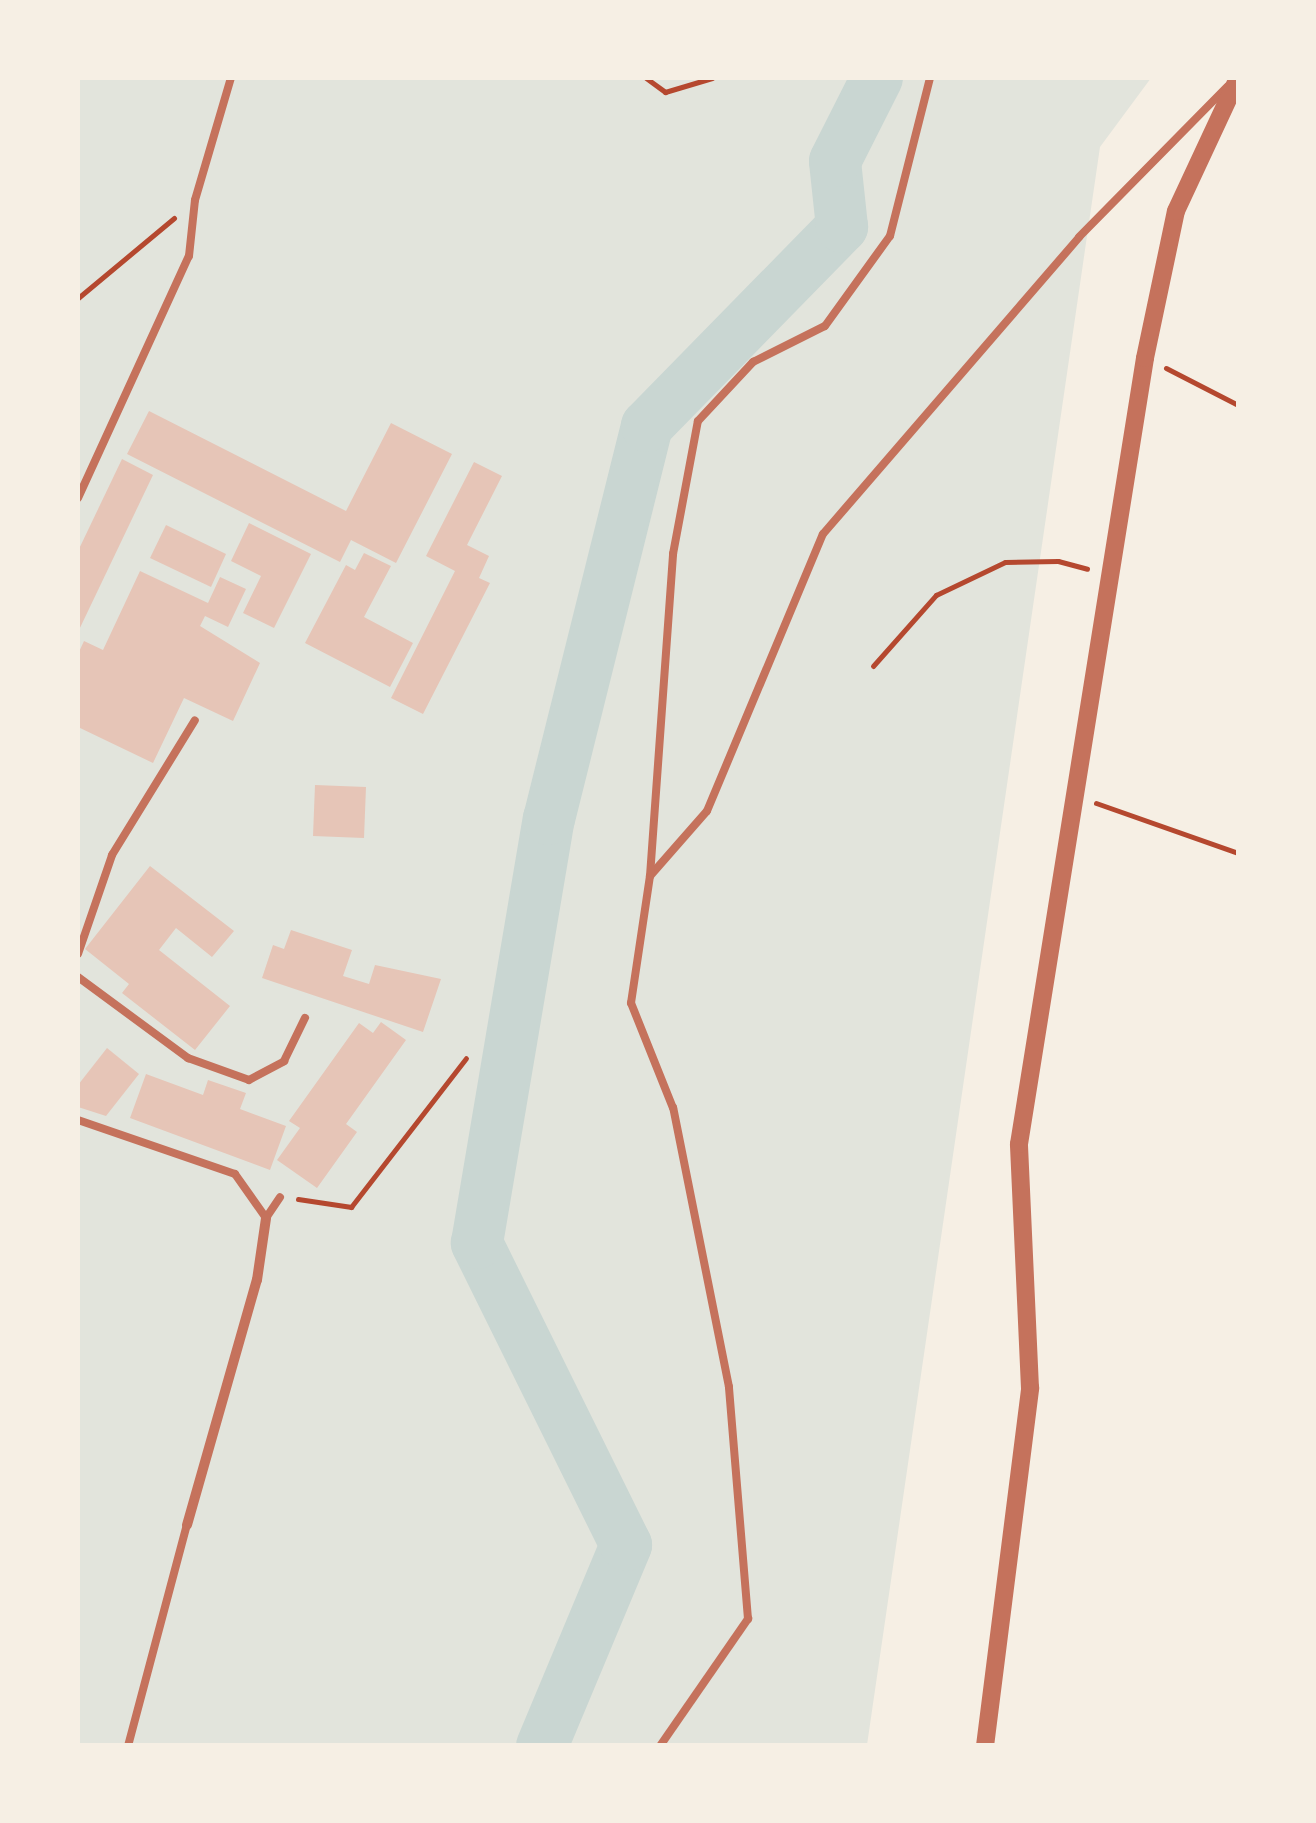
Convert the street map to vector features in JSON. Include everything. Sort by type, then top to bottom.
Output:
[{"type":"street","points":[[985,1746],[1030,1388],[1018,1144],[1145,358],[1176,211],[1238,78]]},
{"type":"street","points":[[187,1524],[257,1280],[266,1218]]},
{"type":"lane","points":[[78,498],[189,256],[196,200],[231,78]]},
{"type":"lane","points":[[660,1746],[748,1619],[729,1386],[673,1108],[631,1002],[650,876],[673,554],[698,420],[754,362],[825,326],[890,236],[930,78]]},
{"type":"lane","points":[[650,876],[707,811],[822,534],[1080,237],[1238,78]]},
{"type":"lane","points":[[78,954],[112,855],[195,720]]},
{"type":"lane","points":[[78,977],[188,1058],[249,1080],[284,1061],[305,1018]]},
{"type":"lane","points":[[78,1120],[235,1174],[266,1218],[280,1197]]},
{"type":"lane","points":[[128,1746],[187,1524]]},
{"type":"path","points":[[646,78],[665,92],[712,78]]},
{"type":"path","points":[[78,298],[196,200]]},
{"type":"path","points":[[1145,358],[1238,405]]},
{"type":"path","points":[[874,666],[936,595],[1005,562],[1058,561],[1109,575]]},
{"type":"path","points":[[1074,795],[1238,853]]},
{"type":"path","points":[[280,1197],[351,1207],[466,1058]]},
{"type":"shaded area","points":[[78,78],[1151,78],[1100,147],[867,1745],[78,1745]]},
{"type":"building","points":[[149,411],[346,511],[391,423],[452,454],[396,563],[351,540],[340,562],[127,454]]},
{"type":"building","points":[[122,459],[153,475],[78,632],[78,551]]},
{"type":"building","points":[[474,462],[502,476],[467,545],[489,556],[479,578],[490,583],[423,714],[391,698],[455,571],[426,556]]},
{"type":"building","points":[[249,523],[311,554],[274,628],[243,613],[261,576],[231,561]]},
{"type":"building","points":[[166,525],[226,554],[211,587],[150,558]]},
{"type":"building","points":[[364,553],[391,566],[364,617],[413,643],[390,687],[305,643],[346,565],[355,570]]},
{"type":"building","points":[[140,571],[208,603],[220,577],[246,589],[228,627],[205,616],[200,626],[260,663],[233,721],[184,698],[153,763],[78,727],[78,654],[84,641],[103,650]]},
{"type":"building","points":[[315,785],[366,787],[364,838],[313,836]]},
{"type":"building","points":[[150,866],[234,931],[212,957],[176,928],[159,950],[230,1006],[195,1050],[122,993],[129,984],[85,949]]},
{"type":"building","points":[[291,930],[352,950],[343,976],[369,984],[375,965],[441,979],[423,1032],[262,978],[273,945],[284,949]]},
{"type":"building","points":[[381,1022],[406,1040],[346,1124],[357,1132],[317,1188],[277,1160],[300,1128],[289,1121],[359,1023],[373,1033]]},
{"type":"building","points":[[107,1048],[139,1074],[106,1116],[78,1107],[78,1085]]},
{"type":"building","points":[[146,1074],[203,1095],[208,1080],[246,1093],[240,1109],[286,1126],[270,1170],[130,1118]]},
{"type":"waterway","points":[[542,1746],[626,1545],[477,1243],[549,819],[647,426],[842,227],[835,161],[877,78]]}]
